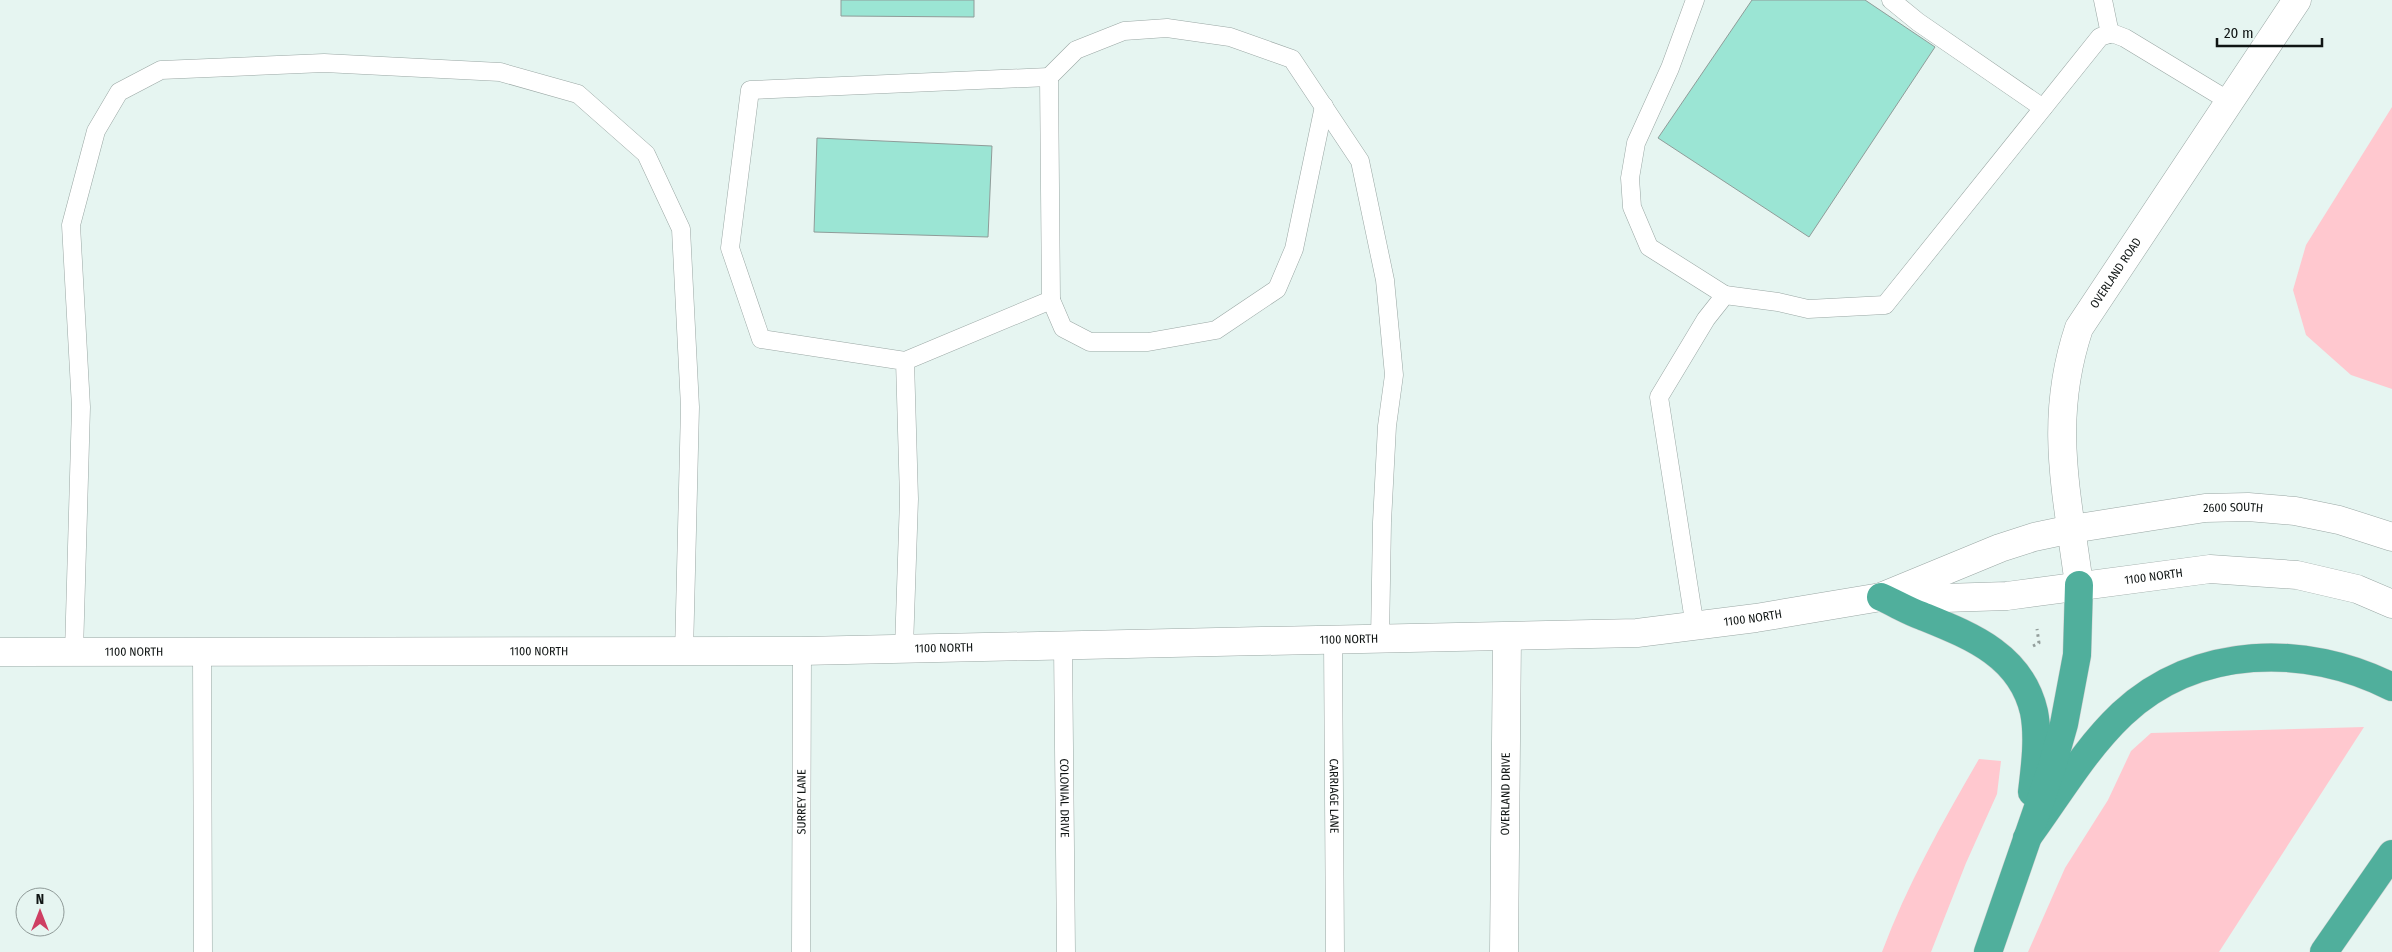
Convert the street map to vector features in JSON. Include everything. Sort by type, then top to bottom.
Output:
[{"type":"highway","points":[[1988,952],[2051,770],[2073,684],[2077,655],[2079,586]]},
{"type":"highway","points":[[1881,596],[1967,634],[2005,661],[2022,682],[2034,714],[2035,743],[2027,838]]},
{"type":"highway","points":[[2027,838],[2076,767],[2104,733],[2138,702],[2169,681],[2199,669],[2230,661],[2262,657],[2294,657],[2349,668],[2392,687]]},
{"type":"highway","points":[[2324,952],[2392,854]]},
{"type":"main road","name":"OVERLAND ROAD","points":[[2079,586],[2063,476],[2062,416],[2068,360],[2079,328],[2297,0]]},
{"type":"main road","name":"2600 SOUTH","points":[[2072,529],[2206,508],[2248,507],[2295,511],[2339,520],[2392,537]]},
{"type":"main road","name":"1100 NORTH","points":[[2,652],[802,651],[1637,633],[1695,627],[1881,596],[2000,548],[2034,537],[2072,529]]},
{"type":"main road","name":"1100 NORTH","points":[[1881,596],[1913,599],[2007,596],[2210,569],[2297,575],[2338,583],[2392,604]]},
{"type":"main road","name":"OVERLAND DRIVE","points":[[1504,952],[1507,637]]},
{"type":"lane","points":[[1695,0],[1670,68],[1636,143],[1630,178],[1632,207],[1649,247],[1725,296],[1778,302],[1808,309],[1885,305],[2100,37],[2110,34],[2125,38],[2229,101]]},
{"type":"lane","points":[[1891,0],[1918,22],[2043,108]]},
{"type":"lane","points":[[2103,0],[2110,34]]},
{"type":"lane","points":[[1051,300],[905,361],[760,339],[730,248],[750,90],[1049,77],[1076,50],[1124,31],[1167,28],[1230,37],[1292,59],[1360,161],[1385,280],[1394,375],[1385,464],[1380,639]]},
{"type":"lane","points":[[74,652],[81,407],[71,225],[96,131],[119,92],[161,70],[324,63],[500,72],[569,91],[578,94],[646,154],[681,229],[690,407],[684,652]]},
{"type":"lane","points":[[1049,77],[1051,300],[1063,328],[1090,342],[1148,342],[1216,330],[1277,289],[1294,249],[1324,106]]},
{"type":"lane","points":[[1695,627],[1659,397],[1706,319],[1725,296]]},
{"type":"lane","points":[[904,648],[909,498],[905,361]]},
{"type":"lane","name":"CARRIAGE LANE","points":[[1333,640],[1334,952]]},
{"type":"lane","name":"COLONIAL DRIVE","points":[[1063,646],[1066,952]]},
{"type":"lane","name":"SURREY LANE","points":[[801,952],[802,651]]},
{"type":"lane","points":[[202,652],[203,952]]},
{"type":"path","points":[[2025,650],[2039,643],[2037,629]]},
{"type":"shaded area","points":[[2392,107],[2392,389],[2351,375],[2306,335],[2293,290],[2306,245]]},
{"type":"shaded area","points":[[2364,727],[2219,952],[2028,952],[2065,868],[2108,800],[2131,751],[2151,733]]},
{"type":"shaded area","points":[[1979,759],[2001,761],[1997,794],[1966,863],[1931,952],[1882,952],[1914,878]]},
{"type":"building","points":[[841,0],[974,0],[974,17],[841,16]]},
{"type":"building","points":[[1752,0],[1865,0],[1935,47],[1809,237],[1658,138]]},
{"type":"building","points":[[817,138],[992,146],[988,237],[814,232]]}]
